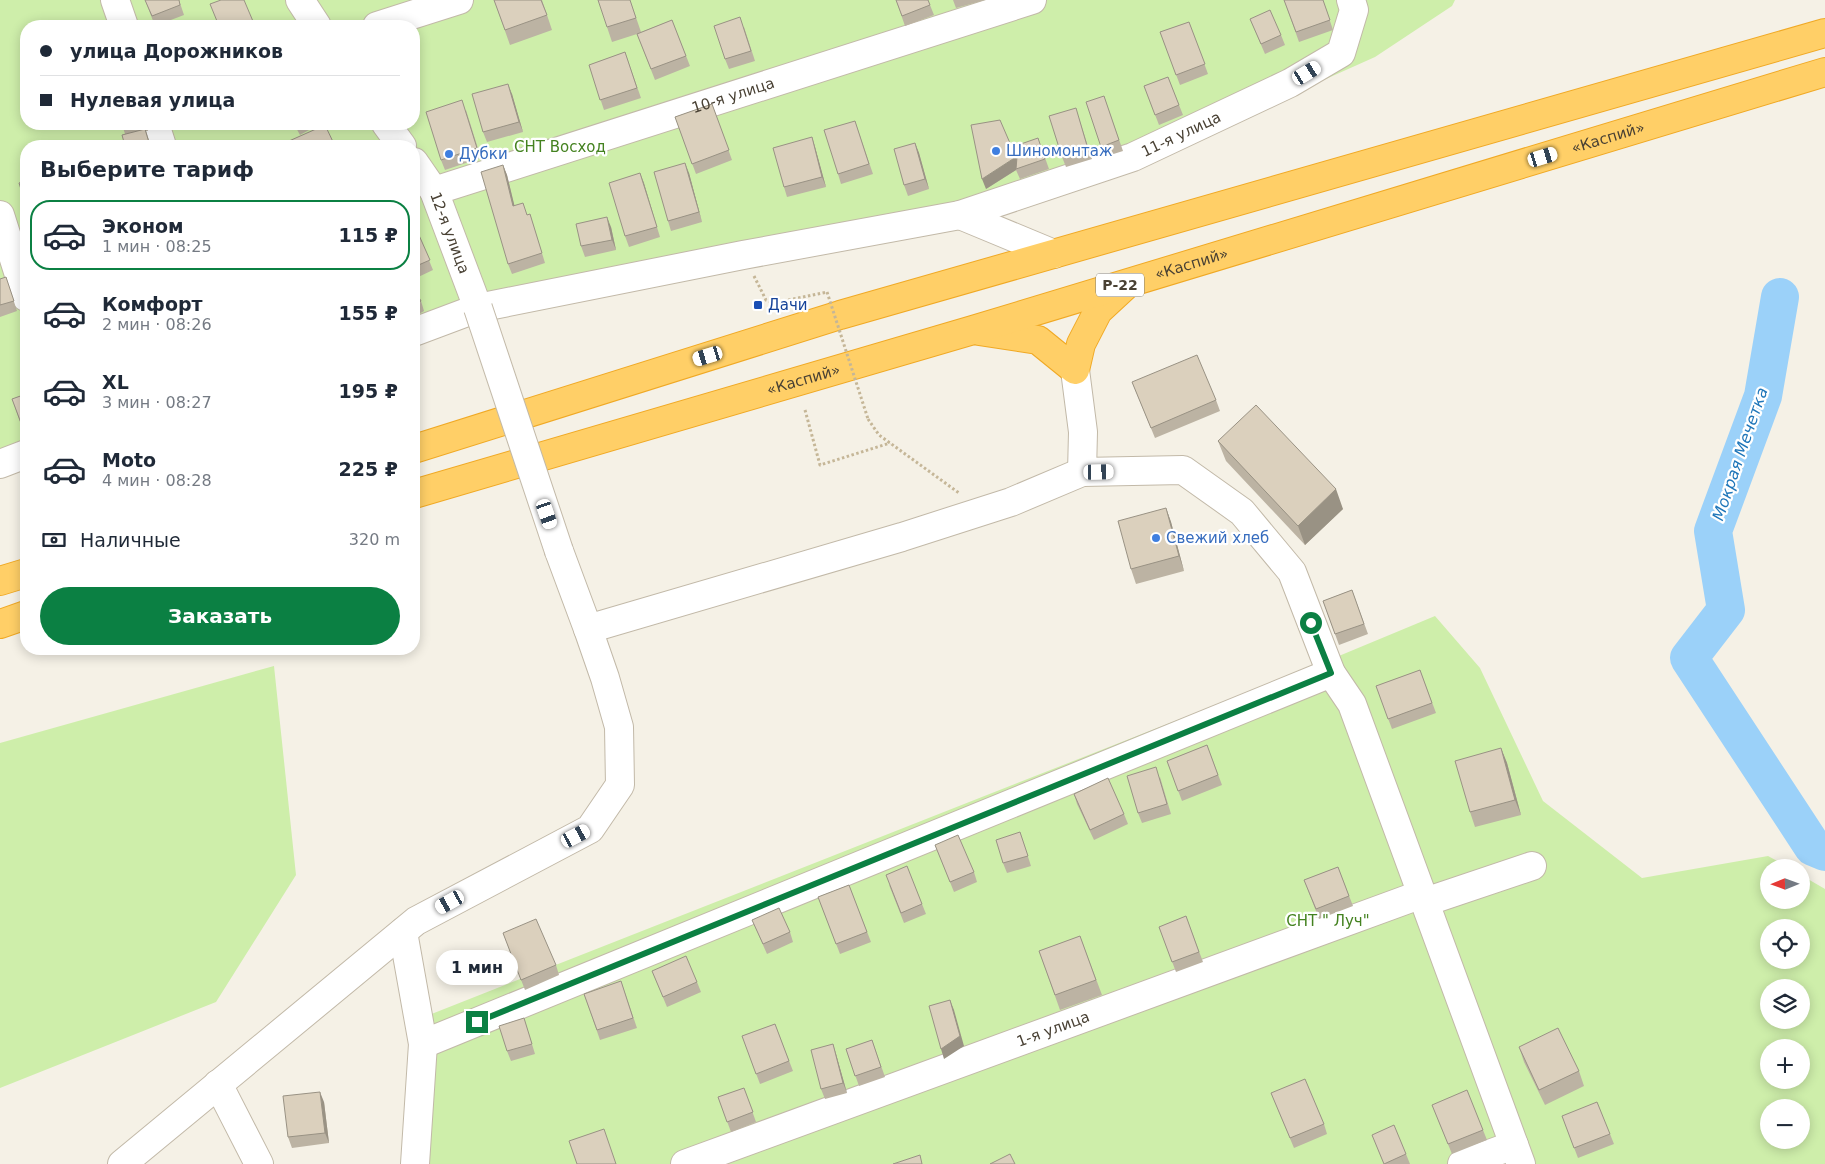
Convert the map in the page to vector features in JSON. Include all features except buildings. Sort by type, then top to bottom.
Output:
[{"type":"highway","points":[[420,447],[840,315],[1825,33]]},
{"type":"highway","name":"«Каспий»","points":[[420,492],[973,330],[1825,72]]},
{"type":"highway","points":[[973,330],[1038,340],[1075,370],[1081,344],[1098,311],[1129,282]]},
{"type":"highway","points":[[0,581],[20,575]]},
{"type":"highway","points":[[0,624],[20,618]]},
{"type":"street","points":[[115,0],[122,20]]},
{"type":"street","points":[[300,0],[312,20]]},
{"type":"street","points":[[395,20],[459,0]]},
{"type":"street","name":"10-я улица","points":[[434,191],[1032,0]]},
{"type":"street","name":"11-я улица","points":[[420,330],[478,308],[743,255],[960,215],[1133,158],[1290,83],[1341,53],[1354,10],[1352,0]]},
{"type":"street","name":"12-я улица","points":[[122,1164],[416,921],[590,828],[620,785],[619,727],[605,678],[559,551],[478,308],[434,191],[420,171]]},
{"type":"street","points":[[0,215],[20,278]]},
{"type":"street","points":[[960,215],[1054,254]]},
{"type":"street","points":[[1075,370],[1083,432],[1082,472]]},
{"type":"street","points":[[0,464],[20,456]]},
{"type":"street","points":[[588,629],[892,540],[974,514],[1011,502],[1082,472],[1183,470],[1242,512],[1292,572],[1331,673],[1352,704],[1517,1154],[1462,1164]]},
{"type":"street","points":[[423,1044],[1331,673]]},
{"type":"street","name":"1-я улица","points":[[685,1164],[1423,898],[1532,866]]},
{"type":"street","points":[[403,932],[423,1044],[415,1164]]},
{"type":"street","points":[[218,1084],[260,1164]]},
{"type":"path","points":[[756,281],[766,300],[774,303],[827,292],[868,419],[879,435],[961,495],[974,514]]},
{"type":"path","points":[[805,410],[820,465],[890,443]]},
{"type":"green space","name":"СНТ Восход","points":[[0,0],[1455,0],[1452,6],[1375,57],[1141,162],[507,305],[420,337],[420,140],[20,140],[20,467],[0,474]]},
{"type":"green space","name":"СНТ \" Луч\"","points":[[1435,616],[1480,668],[1543,801],[1642,878],[1768,856],[1773,859],[1760,859],[1760,909],[1810,909],[1810,880],[1825,889],[1825,1164],[405,1164],[429,1015],[1322,663]]},
{"type":"green space","points":[[274,666],[296,875],[216,1002],[0,1088],[0,743]]},
{"type":"waterway","name":"Мокрая Мечетка","points":[[1780,297],[1763,396],[1713,531],[1726,610],[1689,658],[1813,847],[1825,852]]},
{"type":"place","name":"Шиномонтаж","points":[[996,151]]},
{"type":"place","name":"Дубки","points":[[449,154]]},
{"type":"place","name":"Дачи","points":[[758,305]]},
{"type":"place","name":"Свежий хлеб","points":[[1156,538]]},
{"type":"route","points":[[477,1022],[1331,673],[1311,623]]}]
